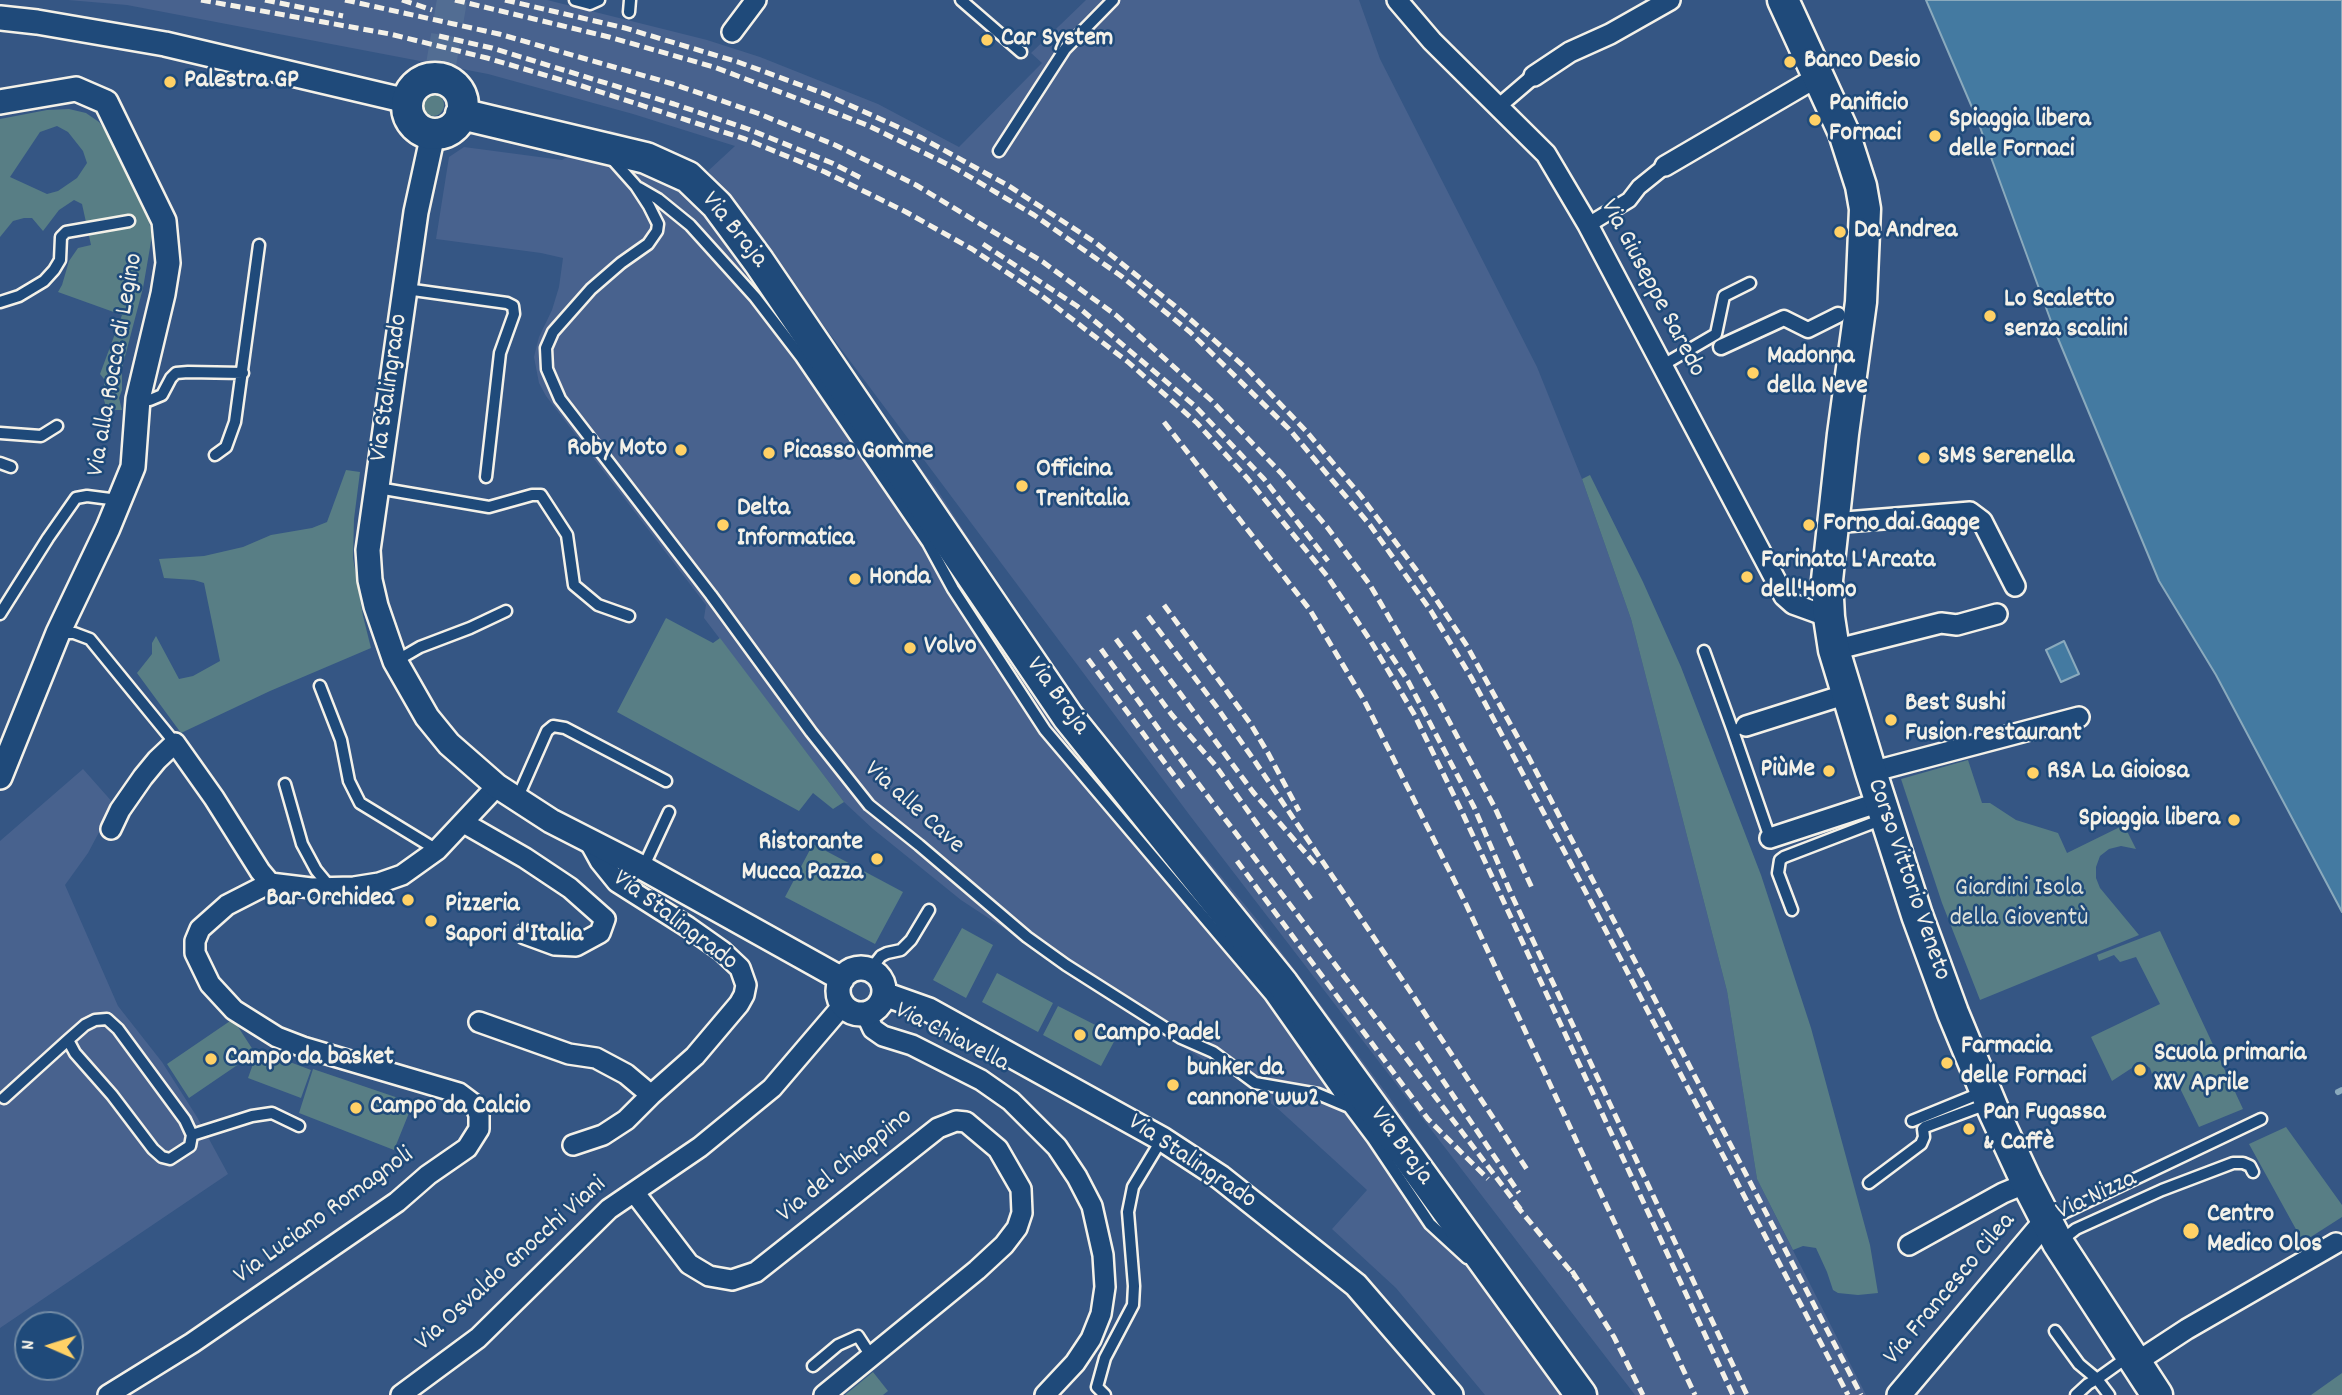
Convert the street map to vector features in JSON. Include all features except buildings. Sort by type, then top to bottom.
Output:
[{"type":"main road","name":"Corso Vittorio Veneto","points":[[1783,0],[1844,133],[1861,186],[1865,209],[1861,302],[1827,580],[1834,650],[1883,810],[1952,1013],[1987,1097],[2052,1232]]},
{"type":"main road","points":[[441,72],[461,96],[461,114],[451,129],[433,134],[424,131],[410,119],[407,101],[416,85],[441,72]]},
{"type":"main road","name":"Via Braja","points":[[461,114],[646,158],[688,177],[717,205],[759,262],[1068,717],[1283,984],[1581,1395]]},
{"type":"main road","name":"Via Nizza","points":[[2052,1232],[2157,1395]]},
{"type":"street","points":[[732,32],[756,0]]},
{"type":"street","name":"Via Giuseppe Saredo","points":[[1396,0],[1432,41],[1545,154],[1588,225],[1784,596],[1793,604],[1829,617]]},
{"type":"street","points":[[1499,106],[1534,76],[1570,52],[1610,34],[1670,0]]},
{"type":"street","points":[[0,18],[165,44],[407,101]]},
{"type":"street","points":[[1588,225],[1629,201],[1639,187],[1665,166],[1819,76]]},
{"type":"street","name":"Via alla Rocca di Legino","points":[[0,102],[76,89],[106,102],[164,221],[168,263],[138,399],[133,467],[58,633],[0,777]]},
{"type":"street","name":"Via Stalingrado","points":[[433,134],[416,212],[369,550],[370,580],[376,606],[396,661],[427,717],[449,744],[497,786],[551,821],[842,979]]},
{"type":"street","points":[[1721,347],[1784,318],[1808,330],[1838,315]]},
{"type":"street","points":[[1833,523],[1970,512],[1982,521],[2015,586]]},
{"type":"street","points":[[1834,650],[1941,623],[1957,625],[1997,614]]},
{"type":"street","points":[[1740,728],[1847,694]]},
{"type":"street","points":[[1871,772],[2079,716]]},
{"type":"street","points":[[111,830],[120,810],[143,777],[175,743],[270,883],[300,888],[365,886],[391,880],[420,864],[438,850],[497,786]]},
{"type":"street","points":[[1770,838],[1883,810]]},
{"type":"street","points":[[464,823],[570,888],[605,919],[600,933],[576,946],[555,945],[525,934]]},
{"type":"street","name":"Via Stalingrado","points":[[573,1145],[614,1129],[695,1056],[739,1004],[746,985],[740,968],[710,943],[617,881],[600,861],[589,841]]},
{"type":"street","name":"Via Luciano Romagnoli","points":[[108,1395],[192,1343],[397,1202],[428,1175],[467,1148],[479,1129],[479,1115],[475,1105],[459,1093],[277,1037],[234,1010],[217,993],[195,953],[195,941],[200,929],[227,905],[270,883]]},
{"type":"street","points":[[854,969],[870,970],[881,980],[884,994],[878,1007],[866,1014],[853,1013],[843,1005],[839,992],[842,979],[854,969]]},
{"type":"street","name":"Via Stalingrado","points":[[884,994],[929,1010],[1162,1139],[1220,1177],[1356,1285],[1451,1395]]},
{"type":"street","name":"Via Osvaldo Gnocchi Viani","points":[[401,1395],[478,1338],[609,1209],[700,1147],[772,1088],[843,1005]]},
{"type":"street","name":"Via Chiavella","points":[[866,1014],[873,1029],[883,1036],[912,1045],[981,1080],[1011,1101],[1057,1147],[1091,1206],[1103,1255],[1105,1287],[1101,1314],[1091,1339],[1080,1356],[1045,1395]]},
{"type":"street","points":[[479,1022],[569,1054],[596,1058],[626,1074],[650,1095]]},
{"type":"street","name":"Via del Chiappino","points":[[634,1192],[689,1265],[709,1276],[732,1280],[756,1272],[930,1132],[956,1121],[966,1122],[998,1149],[1021,1189],[1022,1213],[1017,1228],[1004,1245],[977,1270],[824,1395]]},
{"type":"street","points":[[1909,1245],[2003,1193],[2027,1183]]},
{"type":"street","name":"Via Francesco Cilea","points":[[1899,1395],[2052,1232]]},
{"type":"street","points":[[2132,1359],[2336,1243]]},
{"type":"lane","points":[[575,0],[590,4],[599,0]]},
{"type":"lane","points":[[629,12],[630,0]]},
{"type":"lane","points":[[961,0],[1021,52]]},
{"type":"lane","points":[[999,151],[1065,49],[1113,0]]},
{"type":"lane","name":"Via alle Cave","points":[[600,146],[636,186],[657,224],[657,231],[648,244],[591,289],[553,332],[546,348],[547,369],[560,399],[711,595],[811,732],[869,804],[1027,937],[1066,965],[1181,1038],[1213,1052],[1255,1083],[1318,1094],[1349,1107]]},
{"type":"lane","points":[[636,186],[659,200],[690,225],[755,297],[793,347],[928,543],[953,589],[1045,730],[1270,995],[1430,1224],[1505,1292]]},
{"type":"lane","points":[[0,302],[19,296],[44,281],[60,260],[61,237],[66,232],[129,221]]},
{"type":"lane","points":[[215,454],[226,447],[235,422],[259,245]]},
{"type":"lane","points":[[1663,365],[1716,334],[1724,296],[1750,283]]},
{"type":"lane","name":"Via Stalingrado","points":[[405,289],[513,306],[514,314],[500,353],[486,477]]},
{"type":"lane","points":[[138,399],[150,400],[162,395],[176,373],[243,373]]},
{"type":"lane","points":[[0,433],[41,436],[57,426]]},
{"type":"lane","points":[[0,463],[11,467]]},
{"type":"lane","name":"Via Stalingrado","points":[[376,488],[489,507],[541,495],[567,536],[574,585],[598,605],[629,616]]},
{"type":"lane","points":[[0,614],[76,498],[87,496],[120,500]]},
{"type":"lane","points":[[396,661],[420,647],[471,628],[506,611]]},
{"type":"lane","points":[[58,633],[74,633],[90,639],[175,743]]},
{"type":"lane","points":[[1704,651],[1740,728],[1770,838]]},
{"type":"lane","points":[[320,686],[341,740],[349,781],[360,803],[438,850]]},
{"type":"lane","points":[[517,799],[547,731],[553,726],[565,729],[666,781]]},
{"type":"lane","points":[[285,784],[302,844],[316,870],[330,887]]},
{"type":"lane","points":[[1792,910],[1778,873],[1780,860],[1883,810]]},
{"type":"lane","points":[[643,869],[668,813]]},
{"type":"lane","points":[[870,970],[881,956],[901,950],[911,940],[929,910]]},
{"type":"lane","points":[[4,1098],[68,1040],[95,1020],[107,1019],[118,1029],[186,1120],[192,1135],[190,1146],[170,1158],[162,1157],[75,1053],[68,1040]]},
{"type":"lane","points":[[1912,1121],[1987,1097]]},
{"type":"lane","points":[[1869,1183],[1921,1144],[1925,1126],[1987,1097]]},
{"type":"lane","points":[[192,1135],[252,1116],[272,1113],[299,1126]]},
{"type":"lane","name":"Via Nizza","points":[[2052,1232],[2261,1119]]},
{"type":"lane","points":[[1088,1395],[1101,1391],[1105,1358],[1133,1305],[1128,1212],[1133,1187],[1162,1139]]},
{"type":"lane","points":[[2052,1232],[2076,1229],[2162,1190],[2233,1163],[2250,1166],[2253,1172]]},
{"type":"lane","points":[[2055,1331],[2080,1364],[2097,1379],[2109,1395]]},
{"type":"lane","points":[[813,1366],[838,1345],[858,1336],[871,1356]]},
{"type":"lane","points":[[2076,1395],[2088,1384],[2132,1359]]},
{"type":"shaded area","points":[[68,0],[547,0],[707,40],[760,57],[878,104],[959,147],[1042,63],[1031,53],[1086,0],[1359,0],[1380,59],[1537,367],[1582,479],[1631,619],[1727,991],[1757,1179],[1866,1395],[1635,1395],[1191,817],[708,171],[735,146],[633,114],[488,74],[127,5]]},
{"type":"shaded area","points":[[1926,0],[2342,0],[2342,912],[2216,675],[2159,581],[2052,324],[1977,119]]},
{"type":"shaded area","points":[[610,130],[673,151],[703,175],[862,393],[936,488],[1074,706],[1113,757],[1206,858],[1259,922],[1390,1098],[1593,1395],[1485,1395],[1396,1288],[1332,1229],[1367,1190],[1276,1107],[1248,1088],[1220,1063],[1207,1062],[961,900],[844,802],[704,618],[706,605],[546,396],[539,383],[534,357],[559,287],[563,258],[436,239],[449,157],[464,147],[562,160]]},
{"type":"shaded area","points":[[2064,641],[2079,674],[2061,682],[2046,650]]},
{"type":"shaded area","points":[[83,769],[114,804],[88,853],[65,885],[118,1006],[162,1062],[197,1117],[228,1174],[25,1311],[14,1311],[14,1319],[0,1328],[0,841]]},
{"type":"green space","points":[[429,94],[437,94],[444,101],[444,109],[437,116],[429,116],[422,109],[422,101]]},
{"type":"green space","points":[[69,109],[86,113],[99,122],[107,133],[149,221],[152,236],[143,288],[122,368],[122,390],[119,398],[122,410],[107,410],[104,379],[100,374],[122,315],[58,292],[69,261],[78,248],[91,245],[82,204],[74,200],[59,210],[43,231],[32,218],[24,218],[13,221],[0,237],[0,119],[47,110]],"holes":[[[57,126],[68,132],[83,151],[87,163],[77,178],[58,191],[47,194],[10,177],[40,132]]]},
{"type":"green space","points":[[346,470],[360,472],[354,519],[353,558],[371,648],[181,733],[137,673],[152,654],[152,643],[156,636],[179,679],[193,676],[220,661],[204,583],[164,578],[159,559],[204,556],[243,547],[271,535],[312,528],[327,522]]},
{"type":"green space","points":[[1590,475],[1681,667],[1761,875],[1811,1028],[1870,1245],[1878,1293],[1858,1295],[1833,1290],[1816,1248],[1803,1246],[1793,1250],[1757,1179],[1727,991],[1631,619],[1582,479]]},
{"type":"green space","points":[[666,618],[713,643],[720,638],[844,802],[833,809],[813,793],[799,811],[617,712]]},
{"type":"green space","name":"Giardini Isola della Gioventù","points":[[1968,760],[1982,803],[1990,803],[2016,820],[2058,833],[2067,853],[2124,825],[2136,849],[2121,846],[2109,849],[2100,856],[2096,878],[2100,888],[2139,935],[1980,1000],[1942,903],[1901,779]]},
{"type":"green space","points":[[813,844],[903,892],[875,944],[785,897]]},
{"type":"green space","points":[[962,928],[993,945],[966,998],[933,980]]},
{"type":"green space","points":[[2160,931],[2243,1109],[2199,1127],[2173,1074],[2155,1084],[2150,1068],[2141,1062],[2112,1081],[2091,1037],[2160,1004],[2136,957],[2120,962],[2114,955],[2099,961],[2097,955]]},
{"type":"green space","name":"Campo Padel","points":[[997,973],[1053,1003],[1038,1032],[982,1002]]},
{"type":"green space","name":"Campo Padel","points":[[1058,1006],[1117,1036],[1101,1066],[1043,1035]]},
{"type":"green space","name":"Campo da basket","points":[[233,1019],[255,1053],[189,1098],[167,1064]]},
{"type":"green space","points":[[258,1050],[311,1070],[301,1098],[248,1078]]},
{"type":"green space","name":"Campo da Calcio","points":[[313,1069],[413,1103],[394,1150],[299,1113]]},
{"type":"green space","points":[[2286,1127],[2342,1205],[2342,1217],[2303,1242],[2249,1144]]},
{"type":"green space","points":[[873,1372],[888,1391],[883,1395],[845,1395]]},
{"type":"green space","points":[[2342,1373],[2342,1395],[2311,1395]]},
{"type":"waterway","points":[[2338,1092],[2342,1090]]},
{"type":"tunnel","points":[[441,65],[452,0]]},
{"type":"railway","points":[[201,0],[390,34],[487,58],[745,139],[825,172],[906,212],[972,249],[1042,296],[1128,362],[1197,423],[1248,479],[1327,576],[1370,640],[1414,714],[1733,1395]]},
{"type":"railway","points":[[265,0],[343,16]]},
{"type":"railway","points":[[345,0],[499,34],[673,84],[757,113],[835,145],[916,185],[1043,262],[1117,316],[1212,401],[1281,473],[1327,527],[1370,585],[1440,704],[1495,808],[1532,888]]},
{"type":"railway","points":[[402,0],[432,10]]},
{"type":"railway","points":[[455,0],[609,37],[714,67],[867,125],[955,168],[1034,215],[1121,276],[1190,332],[1289,429],[1370,525],[1431,611],[1471,677],[1848,1395]]},
{"type":"railway","points":[[505,0],[625,28],[738,62],[825,94],[920,137],[1009,186],[1096,243],[1175,306],[1246,368],[1306,431],[1361,496],[1420,575],[1467,646],[1527,754],[1861,1395]]},
{"type":"railway","points":[[439,36],[492,48],[674,104],[748,129],[832,163],[863,179]]},
{"type":"railway","points":[[983,244],[1077,306],[1195,406],[1264,479],[1328,561]]},
{"type":"railway","points":[[1164,422],[1310,610],[1364,700],[1465,902],[1695,1395]]},
{"type":"railway","points":[[1164,605],[1250,723],[1299,811]]},
{"type":"railway","points":[[1148,616],[1254,760],[1528,1171]]},
{"type":"railway","points":[[1134,631],[1253,792],[1316,865]]},
{"type":"railway","points":[[1116,639],[1172,715],[1215,765],[1313,902]]},
{"type":"railway","points":[[1383,643],[1408,681],[1474,807],[1513,898],[1747,1395]]},
{"type":"railway","points":[[1101,649],[1194,778],[1521,1210]]},
{"type":"railway","points":[[1088,659],[1185,790]]},
{"type":"railway","points":[[1237,861],[1428,1119],[1488,1179]]},
{"type":"railway","points":[[1417,1042],[1519,1193]]},
{"type":"railway","points":[[1516,1205],[1578,1280]]},
{"type":"railway","points":[[1572,1271],[1614,1337],[1643,1395]]},
{"type":"place","name":"Car System","points":[[987,40]]},
{"type":"place","name":"Banco Desio","points":[[1790,62]]},
{"type":"place","name":"Palestra GP","points":[[170,82]]},
{"type":"place","name":"Panificio Fornaci","points":[[1815,120]]},
{"type":"place","name":"Spiaggia libera delle Fornaci","points":[[1935,136]]},
{"type":"place","name":"Da Andrea","points":[[1840,232]]},
{"type":"place","name":"Lo Scaletto senza scalini","points":[[1990,316]]},
{"type":"place","name":"Madonna della Neve","points":[[1753,373]]},
{"type":"place","name":"Roby Moto","points":[[681,450]]},
{"type":"place","name":"Picasso Gomme","points":[[769,453]]},
{"type":"place","name":"SMS Serenella","points":[[1924,458]]},
{"type":"place","name":"Officina Trenitalia","points":[[1022,486]]},
{"type":"place","name":"Delta Informatica","points":[[723,525]]},
{"type":"place","name":"Forno dai Gagge","points":[[1809,525]]},
{"type":"place","name":"Farinata L'Arcata dell'Homo","points":[[1747,577]]},
{"type":"place","name":"Honda","points":[[855,579]]},
{"type":"place","name":"Volvo","points":[[910,648]]},
{"type":"place","name":"Best Sushi Fusion restaurant","points":[[1891,720]]},
{"type":"place","name":"PiùMe","points":[[1829,771]]},
{"type":"place","name":"RSA La Gioiosa","points":[[2033,773]]},
{"type":"place","name":"Spiaggia libera","points":[[2234,820]]},
{"type":"place","name":"Ristorante Mucca Pazza","points":[[877,859]]},
{"type":"place","name":"Bar Orchidea","points":[[408,900]]},
{"type":"place","name":"Pizzeria Sapori d'Italia","points":[[431,921]]},
{"type":"place","name":"Campo Padel","points":[[1080,1035]]},
{"type":"place","name":"Campo da basket","points":[[211,1059]]},
{"type":"place","name":"Farmacia delle Fornaci","points":[[1947,1063]]},
{"type":"place","name":"Scuola primaria XXV Aprile","points":[[2140,1070]]},
{"type":"place","name":"bunker da cannone ww2","points":[[1173,1085]]},
{"type":"place","name":"Campo da Calcio","points":[[356,1108]]},
{"type":"place","name":"Pan Fugassa & Caffè","points":[[1969,1129]]},
{"type":"place","name":"Centro Medico Olos","points":[[2191,1231]]}]
